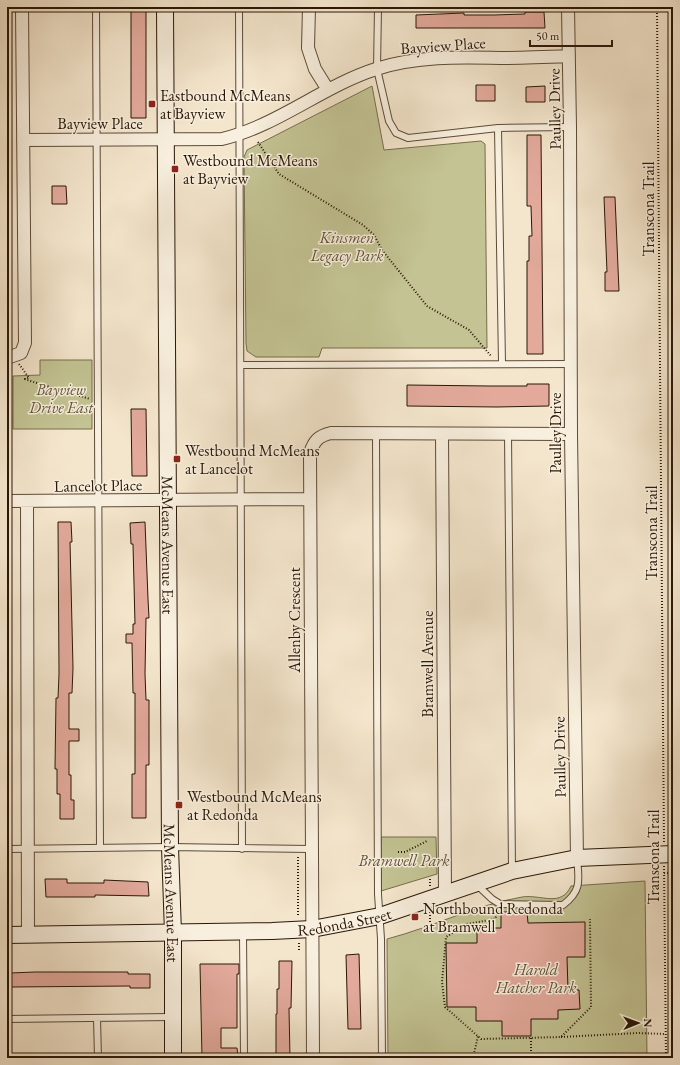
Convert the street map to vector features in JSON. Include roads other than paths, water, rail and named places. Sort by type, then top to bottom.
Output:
[{"type":"street","points":[[10,357],[21,353],[26,343],[22,7]]},
{"type":"street","name":"McMeans Avenue East","points":[[165,7],[170,848],[173,933],[173,1058]]},
{"type":"street","points":[[308,7],[308,48],[315,69],[328,90]]},
{"type":"street","name":"Paulley Drive","points":[[568,7],[576,858]]},
{"type":"street","name":"Bayview Place","points":[[23,140],[98,138],[222,139],[240,134],[328,90],[377,69],[417,60],[446,58],[569,56]]},
{"type":"street","name":"Allenby Crescent","points":[[313,1058],[305,929],[311,849],[310,453],[314,442],[321,435],[331,433],[571,434]]},
{"type":"street","name":"Bramwell Avenue","points":[[442,434],[445,894]]},
{"type":"street","name":"Lancelot Place","points":[[7,502],[310,499]]},
{"type":"street","points":[[27,502],[28,934]]},
{"type":"street","name":"Redonda Street","points":[[7,934],[243,932],[305,929],[380,916],[512,871],[576,858],[669,854]]},
{"type":"lane","points":[[96,7],[100,501],[100,848]]},
{"type":"lane","points":[[239,7],[242,365],[242,849]]},
{"type":"lane","points":[[378,7],[377,69],[389,121],[396,133],[408,138],[498,128],[570,126]]},
{"type":"lane","points":[[498,128],[500,363]]},
{"type":"lane","points":[[242,365],[500,363],[571,364]]},
{"type":"lane","points":[[376,434],[378,894],[381,939],[382,1058]]},
{"type":"lane","points":[[508,434],[512,871]]},
{"type":"lane","points":[[7,849],[311,849]]},
{"type":"lane","points":[[476,883],[492,899],[500,904],[563,905],[570,900],[577,889],[579,881],[576,858]]},
{"type":"lane","points":[[243,932],[244,1058]]},
{"type":"lane","points":[[7,1019],[173,1017]]},
{"type":"lane","points":[[97,1018],[98,1058]]},
{"type":"place","name":"Eastbound McMeans at Bayview","points":[[152,104]]},
{"type":"place","name":"Westbound McMeans at Bayview","points":[[175,169]]},
{"type":"place","name":"Westbound McMeans at Lancelot","points":[[177,459]]},
{"type":"place","name":"Westbound McMeans at Redonda","points":[[179,805]]},
{"type":"place","name":"Northbound Redonda at Bramwell","points":[[415,917]]},
{"type":"park label","name":"Kinsmen Legacy Park","points":[[347,246]]},
{"type":"park label","name":"Bayview Drive East","points":[[61,398]]},
{"type":"park label","name":"Bramwell Park","points":[[404,860]]},
{"type":"park label","name":"Harold Hatcher Park","points":[[536,978]]}]
